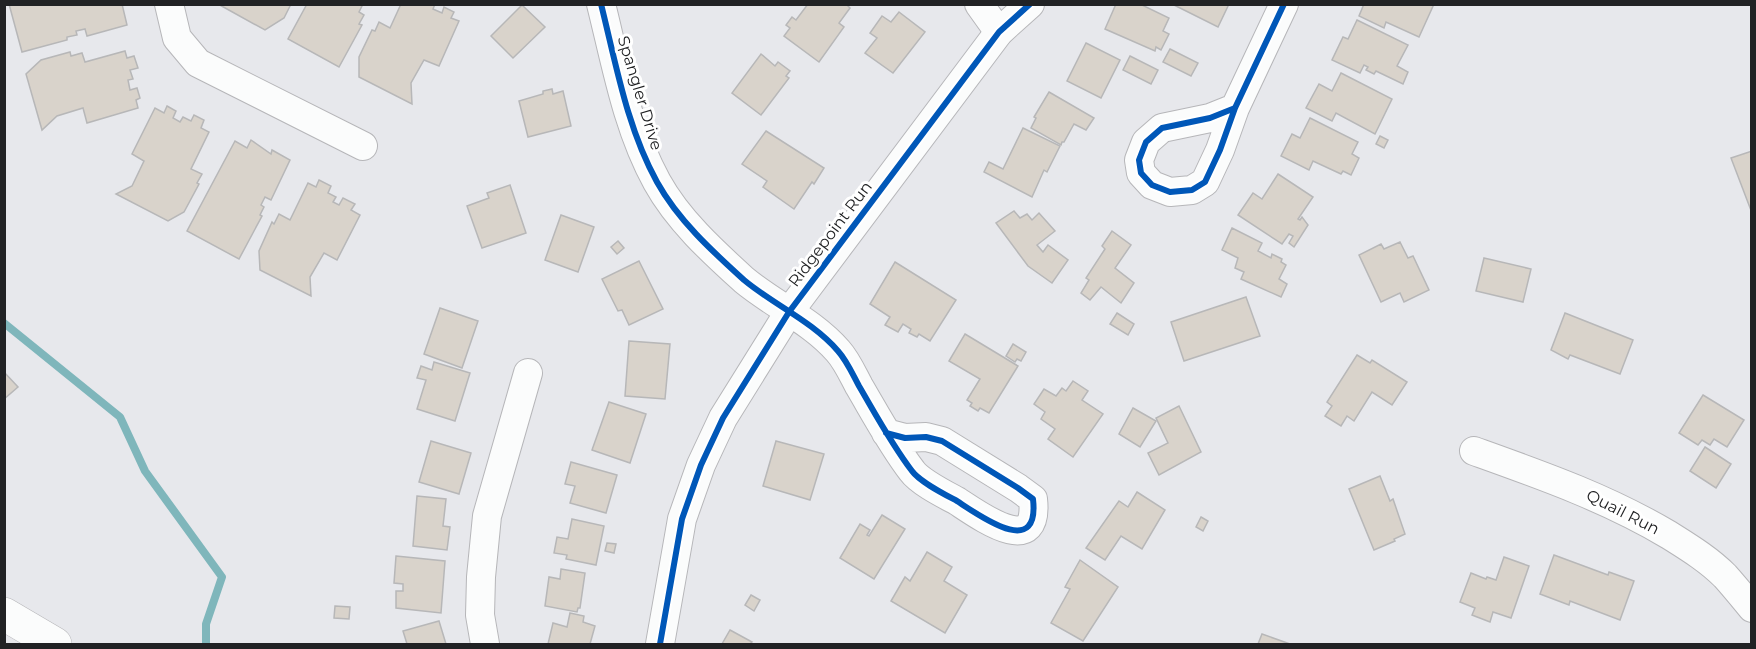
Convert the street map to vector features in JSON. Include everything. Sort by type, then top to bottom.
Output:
[{"type":"street","points":[[169,4],[177,38],[198,63],[363,146]]},
{"type":"street","name":"Spangler Drive","points":[[601,4],[629,114],[642,152],[657,183],[677,212],[712,251],[758,291],[819,332],[840,353],[886,433],[914,474],[1002,529],[1020,531],[1029,526],[1035,514],[1033,499],[1018,488],[942,441],[926,437],[905,438],[886,433]]},
{"type":"street","points":[[979,4],[999,32]]},
{"type":"street","name":"Ridgepoint Run","points":[[660,645],[682,519],[701,465],[723,418],[789,312],[999,32],[1030,4]]},
{"type":"street","points":[[1235,108],[1284,4]]},
{"type":"street","points":[[485,645],[480,615],[487,516],[528,373]]},
{"type":"street","name":"Quail Run","points":[[1474,451],[1569,485],[1657,528],[1694,550],[1724,575],[1752,608]]},
{"type":"street","points":[[4,614],[55,645]]},
{"type":"building","points":[[9,4],[122,4],[127,25],[87,36],[85,29],[76,31],[77,35],[67,37],[67,40],[22,52]]},
{"type":"building","points":[[218,4],[291,4],[284,18],[265,30]]},
{"type":"building","points":[[307,4],[363,4],[359,12],[364,15],[359,24],[362,25],[339,67],[288,39]]},
{"type":"building","points":[[401,4],[435,4],[433,9],[442,13],[444,7],[454,12],[451,18],[459,21],[439,66],[424,60],[411,83],[412,104],[359,77],[359,57],[372,30],[375,31],[379,22],[390,28]]},
{"type":"building","points":[[808,4],[846,4],[850,8],[839,23],[844,27],[819,62],[784,36],[790,28],[786,25],[792,17],[796,20]]},
{"type":"building","points":[[1116,4],[1140,4],[1169,18],[1163,31],[1169,34],[1161,50],[1156,47],[1155,51],[1105,29]]},
{"type":"building","points":[[1172,4],[1229,4],[1218,27]]},
{"type":"building","points":[[1364,4],[1434,4],[1419,37],[1386,22],[1384,28],[1359,16]]},
{"type":"building","points":[[522,5],[545,27],[513,58],[491,36]]},
{"type":"building","points":[[899,12],[925,32],[893,73],[865,53],[877,38],[870,33],[882,16],[891,22]]},
{"type":"building","points":[[1357,20],[1408,45],[1397,66],[1408,72],[1403,84],[1376,71],[1374,74],[1366,70],[1368,67],[1364,65],[1360,73],[1332,60],[1343,37],[1348,39]]},
{"type":"building","points":[[1086,43],[1120,60],[1101,98],[1067,81]]},
{"type":"building","points":[[1170,49],[1198,63],[1191,76],[1163,62]]},
{"type":"building","points":[[125,51],[127,58],[134,56],[138,68],[130,70],[133,79],[128,80],[130,90],[137,88],[140,98],[136,100],[138,108],[87,123],[83,108],[57,116],[42,130],[26,74],[41,60],[70,52],[71,56],[82,53],[85,62]]},
{"type":"building","points":[[761,54],[775,66],[778,62],[790,71],[786,76],[789,78],[761,115],[732,93]]},
{"type":"building","points":[[1130,56],[1158,70],[1151,84],[1123,70]]},
{"type":"building","points":[[1341,73],[1392,99],[1375,134],[1336,113],[1332,121],[1306,108],[1319,84],[1332,91]]},
{"type":"building","points":[[552,89],[553,94],[563,91],[571,126],[528,137],[519,101]]},
{"type":"building","points":[[1049,92],[1094,118],[1086,130],[1074,124],[1061,145],[1031,128],[1036,118],[1034,117]]},
{"type":"building","points":[[167,106],[176,111],[173,118],[180,122],[183,117],[191,121],[194,115],[204,120],[201,128],[209,132],[191,169],[202,174],[197,183],[199,184],[184,212],[168,221],[116,194],[132,186],[144,161],[132,154],[155,108],[164,113]]},
{"type":"building","points":[[1310,118],[1358,142],[1352,154],[1359,158],[1351,175],[1343,171],[1341,174],[1313,161],[1309,170],[1281,156],[1292,134],[1300,138]]},
{"type":"building","points":[[1023,128],[1060,146],[1047,172],[1044,170],[1032,197],[984,172],[989,162],[1003,169]]},
{"type":"building","points":[[766,131],[824,168],[794,209],[763,187],[767,181],[742,164]]},
{"type":"building","points":[[1380,136],[1388,140],[1384,148],[1376,144]]},
{"type":"building","points":[[251,140],[271,154],[272,150],[290,160],[271,200],[265,197],[261,205],[264,207],[260,215],[262,216],[239,259],[187,231],[235,141],[247,148]]},
{"type":"building","points":[[1752,151],[1752,213],[1731,158]]},
{"type":"building","points":[[1278,174],[1313,197],[1298,219],[1302,217],[1308,225],[1294,247],[1289,243],[1293,236],[1289,234],[1282,244],[1238,215],[1253,193],[1262,199]]},
{"type":"building","points":[[319,180],[331,186],[328,193],[336,197],[333,202],[339,205],[343,198],[355,204],[351,210],[360,215],[337,260],[324,253],[310,277],[311,296],[260,270],[259,251],[272,222],[274,224],[279,214],[290,220],[308,183],[316,187]]},
{"type":"building","points":[[510,185],[526,233],[482,248],[467,206],[489,198],[487,193]]},
{"type":"building","points":[[1014,211],[1020,218],[1027,214],[1032,220],[1039,213],[1055,231],[1037,245],[1043,252],[1048,245],[1068,260],[1052,283],[1028,266],[996,223]]},
{"type":"building","points":[[561,215],[594,227],[578,272],[545,260]]},
{"type":"building","points":[[1232,228],[1262,243],[1258,251],[1271,258],[1272,254],[1282,259],[1281,262],[1286,265],[1279,279],[1287,284],[1281,297],[1241,279],[1244,272],[1235,268],[1238,258],[1222,250]]},
{"type":"building","points":[[1112,231],[1131,245],[1115,268],[1134,283],[1121,303],[1101,287],[1090,300],[1081,293],[1089,280],[1086,278],[1105,249],[1102,246]]},
{"type":"building","points":[[618,241],[624,248],[617,254],[611,247]]},
{"type":"building","points":[[1400,242],[1408,258],[1413,256],[1429,290],[1404,302],[1400,293],[1381,302],[1359,255],[1381,244],[1384,249]]},
{"type":"building","points":[[1484,258],[1531,269],[1523,302],[1476,291]]},
{"type":"building","points":[[639,261],[663,309],[629,325],[622,310],[618,311],[602,279]]},
{"type":"building","points":[[895,262],[956,300],[930,341],[919,334],[917,337],[909,333],[911,329],[903,324],[898,332],[885,325],[890,317],[870,304]]},
{"type":"building","points":[[1246,297],[1260,336],[1184,361],[1171,322]]},
{"type":"building","points":[[440,308],[478,321],[462,368],[424,354]]},
{"type":"building","points":[[1117,313],[1134,324],[1128,335],[1110,324]]},
{"type":"building","points":[[1565,313],[1633,340],[1620,374],[1570,355],[1568,359],[1551,350]]},
{"type":"building","points":[[965,334],[1018,366],[989,413],[980,408],[978,411],[970,406],[972,403],[967,400],[980,379],[949,361]]},
{"type":"building","points":[[629,341],[670,344],[665,399],[625,396]]},
{"type":"building","points":[[1013,344],[1026,352],[1021,361],[1017,359],[1015,362],[1006,356]]},
{"type":"building","points":[[1357,355],[1370,363],[1372,360],[1407,382],[1392,405],[1372,392],[1354,421],[1347,416],[1341,426],[1325,416],[1332,406],[1327,402]]},
{"type":"building","points":[[434,362],[470,373],[455,421],[417,409],[426,380],[417,378],[421,366],[432,370]]},
{"type":"building","points":[[4,372],[18,387],[4,399]]},
{"type":"building","points":[[1073,381],[1088,391],[1082,400],[1103,414],[1073,457],[1048,439],[1055,429],[1041,419],[1045,412],[1034,404],[1044,389],[1056,396],[1062,388],[1066,391]]},
{"type":"building","points":[[1703,395],[1744,420],[1727,447],[1714,439],[1710,445],[1702,440],[1698,445],[1679,433]]},
{"type":"building","points":[[609,402],[646,414],[630,463],[592,450]]},
{"type":"building","points":[[1179,406],[1201,452],[1159,475],[1148,453],[1168,443],[1156,418]]},
{"type":"building","points":[[1133,408],[1156,421],[1140,447],[1119,434]]},
{"type":"building","points":[[431,441],[471,453],[459,494],[419,482]]},
{"type":"building","points":[[776,441],[824,454],[810,500],[763,486]]},
{"type":"building","points":[[1705,447],[1731,464],[1716,488],[1690,471]]},
{"type":"building","points":[[571,462],[617,475],[606,513],[570,503],[575,486],[565,484]]},
{"type":"building","points":[[1380,476],[1390,501],[1393,499],[1405,534],[1374,550],[1349,489]]},
{"type":"building","points":[[1137,492],[1165,510],[1142,549],[1121,536],[1105,560],[1086,548],[1119,501],[1128,507]]},
{"type":"building","points":[[417,496],[446,499],[443,526],[450,527],[447,550],[413,546]]},
{"type":"building","points":[[882,515],[905,529],[874,579],[840,558],[860,524],[870,530],[867,535],[869,536]]},
{"type":"building","points":[[1201,517],[1208,521],[1203,531],[1196,527]]},
{"type":"building","points":[[572,519],[604,526],[596,565],[566,559],[567,555],[554,553],[557,537],[568,539]]},
{"type":"building","points":[[607,543],[616,544],[614,553],[605,551]]},
{"type":"building","points":[[927,552],[952,567],[944,581],[967,595],[945,633],[891,601],[905,577],[910,581]]},
{"type":"building","points":[[1554,555],[1608,575],[1609,572],[1634,581],[1620,620],[1570,601],[1569,605],[1540,594]]},
{"type":"building","points":[[396,556],[445,561],[441,613],[396,608],[396,591],[403,591],[403,584],[394,583]]},
{"type":"building","points":[[1504,557],[1529,566],[1511,618],[1493,612],[1490,622],[1472,615],[1475,608],[1460,602],[1471,573],[1496,580]]},
{"type":"building","points":[[1080,560],[1118,587],[1083,641],[1051,623],[1070,589],[1065,587]]},
{"type":"building","points":[[561,569],[585,573],[580,608],[577,612],[545,606],[549,577],[560,579]]},
{"type":"building","points":[[751,595],[760,600],[754,611],[745,605]]},
{"type":"building","points":[[335,606],[350,607],[349,619],[334,618]]},
{"type":"building","points":[[570,613],[584,616],[583,622],[595,626],[590,644],[548,644],[553,623],[567,627]]},
{"type":"building","points":[[439,621],[446,644],[407,644],[403,631]]},
{"type":"building","points":[[730,630],[752,642],[750,644],[722,644]]},
{"type":"building","points":[[1262,634],[1290,644],[1258,644]]},
{"type":"waterway","points":[[4,323],[120,417],[145,471],[222,577],[206,624],[206,644]]},
{"type":"cycle path","points":[[601,4],[623,95],[638,140],[665,196],[685,222],[744,280],[828,340],[847,364],[884,430],[891,440],[905,461],[916,475],[933,488],[993,523],[1018,530],[1027,527],[1033,517],[1033,499],[1018,488],[942,441],[926,437],[905,438],[886,433]]},
{"type":"cycle path","points":[[660,644],[682,519],[701,465],[723,418],[789,312],[999,32],[1030,4]]},
{"type":"cycle path","points":[[1235,108],[1210,118],[1162,128],[1146,142],[1139,160],[1141,173],[1152,185],[1170,192],[1192,190],[1205,182],[1220,150],[1235,108],[1284,4]]}]
